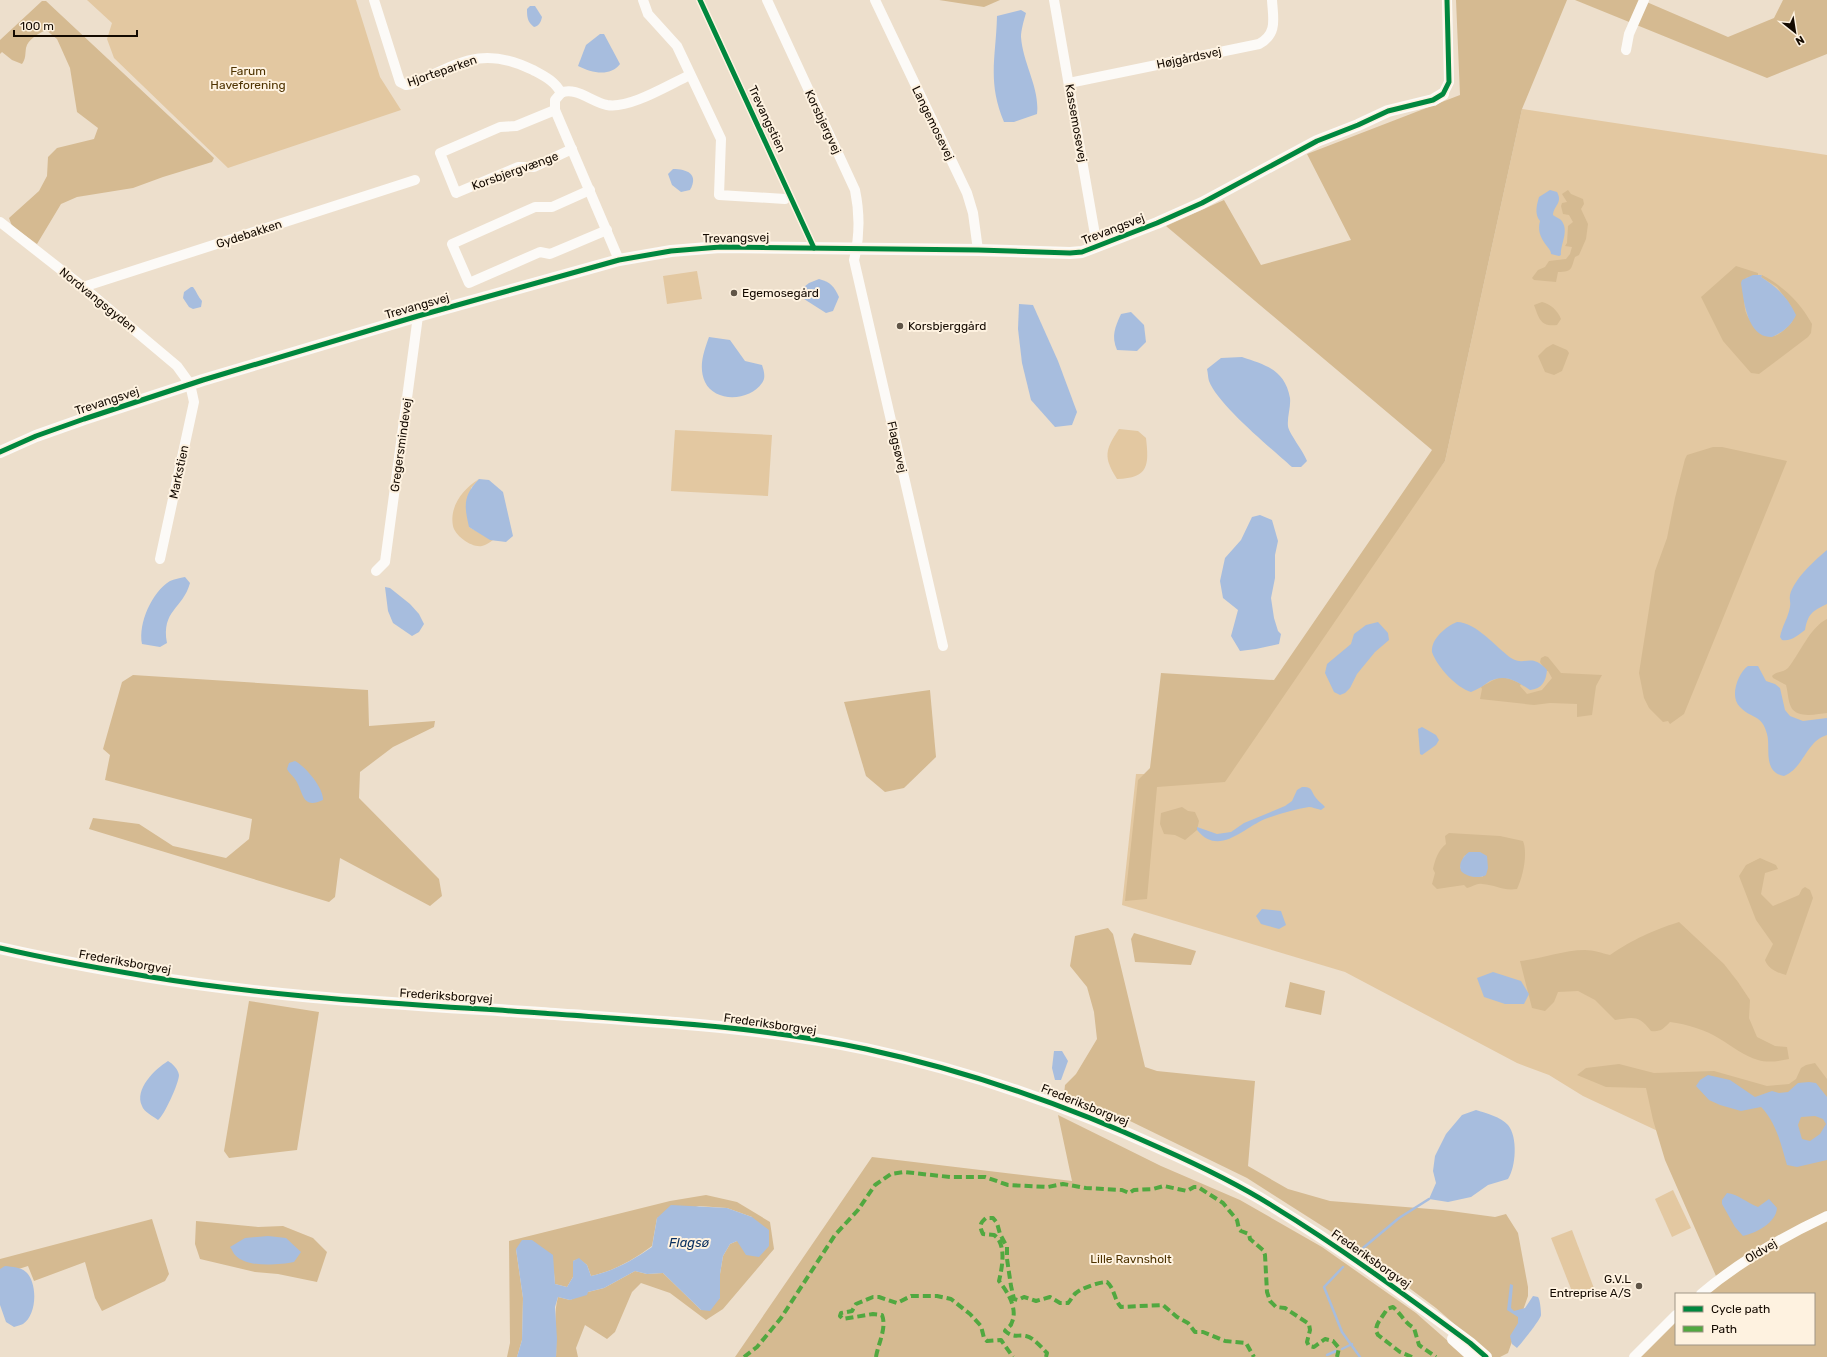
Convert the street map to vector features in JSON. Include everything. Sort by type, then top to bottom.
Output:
[{"type":"street","name":"Hjorteparken","points":[[374,0],[400,82],[402,84],[412,84],[467,60],[484,57],[497,57],[517,62],[547,78],[558,86],[561,93]]},
{"type":"street","points":[[643,0],[648,14],[677,46],[721,139],[719,195],[785,198]]},
{"type":"street","name":"Korsbjergvej","points":[[767,0],[855,190],[859,214],[857,248]]},
{"type":"street","name":"Langemosevej","points":[[875,0],[967,193],[973,213],[978,250]]},
{"type":"street","name":"Kassemosevej","points":[[1054,0],[1097,246]]},
{"type":"street","name":"Højgårdsvej","points":[[1069,83],[1260,44],[1267,40],[1271,35],[1273,27],[1272,0]]},
{"type":"street","points":[[1443,94],[1450,82],[1447,0]]},
{"type":"street","points":[[1626,50],[1629,34],[1644,0]]},
{"type":"street","points":[[555,110],[555,100],[561,93],[571,90],[590,100],[608,105],[625,104],[690,75]]},
{"type":"street","name":"Trevangsvej","points":[[0,452],[42,434],[190,384],[418,316],[619,260],[671,251],[720,247],[1082,252],[1157,223],[1202,203],[1317,140],[1358,125],[1388,111],[1433,100],[1443,94]]},
{"type":"street","name":"Korsbjergvænge","points":[[572,149],[534,167],[518,167],[456,193],[440,153],[500,127],[516,126],[555,110],[590,190],[619,260]]},
{"type":"street","name":"Gydebakken","points":[[83,287],[415,180]]},
{"type":"street","points":[[590,190],[552,207],[535,207],[452,244],[469,283],[540,252],[550,254],[607,230]]},
{"type":"street","name":"Nordvangsgyden","points":[[0,222],[83,287],[177,366],[190,384]]},
{"type":"street","name":"Flagsøvej","points":[[857,248],[854,260],[943,646]]},
{"type":"street","name":"Gregersmindevej","points":[[376,571],[385,562],[418,316]]},
{"type":"street","name":"Markstien","points":[[160,559],[194,402],[190,384]]},
{"type":"street","name":"Frederiksborgvej","points":[[0,948],[147,977],[224,987],[336,998],[710,1026],[778,1034],[864,1049],[952,1070],[1030,1094],[1114,1127],[1201,1167],[1268,1203],[1346,1252],[1470,1343],[1486,1357]]},
{"type":"street","name":"Oldvej","points":[[1702,1293],[1752,1256],[1799,1229],[1827,1216]]},
{"type":"street","name":"Frederiksborgvej","points":[[1408,1297],[1472,1357]]},
{"type":"street","points":[[1634,1357],[1675,1316]]},
{"type":"green space","name":"Farum Haveforening","points":[[87,0],[356,0],[380,77],[401,110],[228,168],[114,58],[107,39],[112,23]]},
{"type":"green space","points":[[939,0],[1000,0],[984,7]]},
{"type":"green space","points":[[1456,0],[1567,0],[1522,109],[1445,461],[1225,782],[1157,787],[1147,899],[1125,901],[1138,780],[1150,768],[1161,673],[1274,680],[1432,450],[1166,226],[1224,200],[1261,265],[1351,240],[1307,154],[1460,95]]},
{"type":"green space","points":[[1575,0],[1642,0],[1728,37],[1774,18],[1783,0],[1827,0],[1827,54],[1767,78]]},
{"type":"green space","points":[[42,1],[46,1],[214,158],[212,162],[133,188],[77,197],[61,204],[37,244],[12,226],[9,218],[39,191],[47,176],[48,157],[57,148],[94,139],[98,128],[77,112],[70,68],[57,39],[46,30],[31,39],[27,45],[25,58],[22,64],[12,60],[2,52],[0,54],[0,40]]},
{"type":"green space","points":[[1522,109],[1827,155],[1827,1167],[1662,1133],[1583,1096],[1549,1075],[1517,1063],[1345,972],[1122,905],[1136,774],[1222,774],[1281,683],[1445,461]]},
{"type":"green space","points":[[1568,190],[1571,194],[1583,199],[1584,204],[1581,209],[1588,224],[1586,239],[1579,255],[1575,257],[1571,269],[1558,272],[1556,282],[1534,280],[1532,278],[1538,270],[1545,267],[1549,261],[1566,259],[1570,254],[1572,247],[1565,246],[1567,243],[1568,226],[1573,222],[1569,215],[1563,214],[1561,206],[1562,203],[1567,202],[1562,194]]},
{"type":"green space","points":[[1736,266],[1758,273],[1758,275],[1746,278],[1744,305],[1746,313],[1753,325],[1763,335],[1778,335],[1792,322],[1791,306],[1777,287],[1761,277],[1762,275],[1777,284],[1790,295],[1812,324],[1811,333],[1808,337],[1759,374],[1751,373],[1723,341],[1701,297]]},
{"type":"green space","points":[[697,271],[702,299],[667,304],[663,276]]},
{"type":"green space","points":[[1542,302],[1554,308],[1558,313],[1561,319],[1557,325],[1547,325],[1539,318],[1534,305]]},
{"type":"green space","points":[[1553,344],[1567,350],[1569,353],[1562,371],[1554,375],[1545,372],[1538,356],[1546,348]]},
{"type":"green space","points":[[1119,429],[1138,431],[1146,438],[1147,463],[1141,473],[1128,478],[1117,479],[1109,465],[1108,454],[1111,443]]},
{"type":"green space","points":[[675,430],[772,435],[768,496],[671,491]]},
{"type":"green space","points":[[1713,447],[1722,447],[1787,461],[1684,714],[1670,724],[1668,721],[1663,722],[1649,708],[1644,698],[1639,673],[1655,571],[1667,538],[1685,459],[1687,455]]},
{"type":"green space","points":[[479,479],[471,488],[469,527],[493,540],[483,546],[474,545],[460,537],[454,530],[452,519],[453,511],[459,498],[468,487]]},
{"type":"green space","points":[[1827,619],[1827,713],[1808,715],[1798,713],[1794,711],[1790,705],[1786,685],[1772,676],[1775,673],[1784,671],[1788,668],[1815,628]]},
{"type":"green space","points":[[1545,656],[1548,657],[1561,673],[1602,675],[1596,686],[1592,715],[1577,717],[1577,704],[1550,703],[1534,705],[1480,699],[1481,687],[1493,680],[1501,678],[1509,679],[1521,684],[1520,686],[1527,694],[1542,690],[1552,678],[1540,662],[1541,658]]},
{"type":"green space","points":[[133,675],[368,690],[369,726],[435,721],[434,727],[393,747],[360,772],[359,798],[439,879],[442,896],[430,906],[340,858],[335,897],[329,902],[89,829],[93,818],[139,824],[173,846],[226,858],[249,839],[252,819],[105,780],[110,755],[103,749],[122,682]]},
{"type":"green space","points":[[930,690],[936,757],[904,788],[885,792],[866,776],[844,702]]},
{"type":"green space","points":[[1182,807],[1188,811],[1195,812],[1199,821],[1197,830],[1185,840],[1175,835],[1164,834],[1160,824],[1161,813]]},
{"type":"green space","points":[[1449,833],[1500,836],[1523,841],[1525,858],[1517,889],[1508,889],[1480,884],[1467,888],[1464,885],[1437,889],[1432,884],[1435,873],[1433,869],[1439,852],[1446,844],[1445,836]],"holes":[[[1472,852],[1480,852],[1483,877],[1470,876],[1460,868],[1464,856]]]},
{"type":"green space","points":[[1760,858],[1776,865],[1778,869],[1765,873],[1761,894],[1773,906],[1799,895],[1805,887],[1810,890],[1813,898],[1786,975],[1774,970],[1766,963],[1765,960],[1773,944],[1756,920],[1739,876],[1746,865]]},
{"type":"green space","points":[[1679,922],[1724,964],[1738,982],[1750,1000],[1749,1018],[1757,1037],[1775,1046],[1787,1047],[1789,1059],[1770,1062],[1758,1060],[1709,1033],[1683,1024],[1670,1022],[1662,1030],[1651,1031],[1642,1022],[1634,1018],[1615,1020],[1595,1000],[1578,991],[1558,992],[1554,1002],[1545,1011],[1532,1008],[1520,961],[1577,950],[1591,950],[1610,955],[1643,936]]},
{"type":"green space","points":[[1108,928],[1113,934],[1145,1067],[1157,1071],[1255,1081],[1248,1166],[1288,1189],[1330,1201],[1443,1210],[1495,1217],[1506,1214],[1518,1233],[1528,1287],[1528,1296],[1508,1353],[1500,1357],[1492,1357],[1436,1308],[1349,1243],[1247,1178],[1130,1121],[1064,1095],[1065,1085],[1076,1074],[1097,1039],[1094,1012],[1087,987],[1070,966],[1075,936]]},
{"type":"green space","points":[[1134,933],[1196,951],[1191,965],[1135,962],[1131,939]]},
{"type":"green space","points":[[1290,982],[1325,991],[1321,1015],[1285,1007]]},
{"type":"green space","points":[[249,1001],[319,1012],[297,1150],[229,1158],[224,1151]]},
{"type":"green space","points":[[1815,1063],[1827,1079],[1827,1357],[1629,1357],[1675,1314],[1675,1345],[1815,1345],[1815,1293],[1698,1293],[1716,1276],[1665,1160],[1653,1120],[1646,1088],[1606,1087],[1577,1075],[1586,1068],[1619,1064],[1654,1073],[1714,1071],[1767,1086],[1789,1084],[1796,1079],[1801,1068]]},
{"type":"green space","name":"Lille Ravnsholt","points":[[1058,1115],[1161,1166],[1240,1200],[1322,1247],[1416,1313],[1466,1357],[735,1357],[872,1157],[1072,1181]]},
{"type":"green space","points":[[1673,1190],[1691,1228],[1672,1237],[1655,1199]]},
{"type":"green space","points":[[706,1195],[737,1202],[770,1222],[774,1249],[723,1309],[706,1320],[670,1293],[641,1283],[632,1292],[615,1332],[607,1339],[585,1325],[576,1348],[578,1357],[556,1357],[555,1318],[558,1297],[570,1300],[588,1292],[604,1288],[635,1271],[647,1274],[663,1273],[701,1310],[720,1298],[720,1274],[723,1256],[730,1244],[737,1241],[752,1217],[727,1208],[699,1206],[657,1218],[652,1246],[638,1256],[615,1268],[591,1276],[587,1265],[579,1259],[573,1261],[573,1277],[567,1287],[555,1284],[554,1273],[516,1249],[523,1298],[522,1340],[517,1357],[507,1357],[510,1343],[509,1241],[670,1201]]},
{"type":"green space","points":[[152,1219],[169,1274],[165,1281],[102,1311],[95,1298],[85,1262],[34,1281],[28,1266],[0,1275],[0,1259]]},
{"type":"green space","points":[[196,1221],[258,1227],[283,1226],[313,1238],[327,1252],[317,1282],[278,1274],[255,1272],[200,1259],[195,1244]]},
{"type":"green space","points":[[1572,1230],[1595,1291],[1575,1299],[1551,1238]]},
{"type":"water","points":[[530,6],[535,6],[542,17],[540,24],[534,27],[530,23],[527,16],[527,9]]},
{"type":"water","points":[[1021,10],[1026,13],[1022,28],[1022,47],[1034,85],[1037,114],[1014,122],[1004,122],[999,107],[994,82],[997,16]]},
{"type":"water","points":[[600,34],[604,34],[620,64],[611,71],[606,72],[595,72],[578,66],[586,45]]},
{"type":"water","points":[[673,169],[687,171],[692,176],[693,180],[690,190],[681,192],[672,185],[668,174]]},
{"type":"water","points":[[1550,190],[1557,192],[1559,196],[1559,201],[1553,215],[1561,220],[1565,229],[1561,255],[1559,256],[1551,254],[1542,238],[1539,227],[1540,221],[1537,215],[1539,197]]},
{"type":"water","points":[[1753,275],[1762,275],[1761,277],[1786,298],[1796,315],[1786,328],[1772,337],[1764,336],[1757,332],[1748,317],[1741,283],[1742,280]]},
{"type":"water","points":[[819,279],[831,285],[839,297],[833,311],[826,313],[804,299],[804,287]]},
{"type":"water","points":[[193,287],[202,301],[201,307],[193,309],[189,307],[183,298],[184,292]]},
{"type":"water","points":[[1019,304],[1033,305],[1058,361],[1077,412],[1072,425],[1055,427],[1031,400],[1022,363],[1018,329]]},
{"type":"water","points":[[1131,312],[1144,325],[1146,342],[1137,351],[1117,350],[1114,340],[1114,332],[1117,323],[1121,314]]},
{"type":"water","points":[[709,337],[730,340],[745,361],[762,365],[764,379],[757,389],[741,396],[733,397],[716,394],[710,389],[705,382],[702,371],[704,353]]},
{"type":"water","points":[[1242,357],[1273,370],[1284,381],[1290,398],[1288,426],[1307,461],[1301,467],[1292,467],[1246,426],[1214,391],[1209,381],[1207,369],[1221,358]]},
{"type":"water","points":[[479,479],[489,480],[503,492],[513,536],[506,542],[490,540],[469,527],[466,513],[467,496]]},
{"type":"water","points":[[1260,515],[1272,520],[1278,541],[1275,555],[1275,578],[1271,598],[1274,618],[1278,631],[1281,634],[1279,644],[1240,651],[1231,636],[1238,610],[1223,598],[1220,581],[1225,558],[1241,540],[1252,517]]},
{"type":"water","points":[[1827,550],[1827,604],[1818,609],[1809,617],[1805,630],[1791,639],[1782,640],[1780,637],[1789,611],[1792,589],[1800,576]]},
{"type":"water","points":[[185,577],[190,583],[183,599],[170,616],[167,623],[167,643],[160,647],[142,644],[141,636],[144,618],[152,600],[163,586],[170,581]]},
{"type":"water","points":[[385,587],[390,588],[410,604],[419,614],[424,624],[419,632],[412,636],[393,623],[388,611]]},
{"type":"water","points":[[1378,622],[1388,633],[1389,640],[1375,652],[1357,674],[1350,688],[1345,693],[1340,695],[1334,692],[1325,673],[1327,664],[1351,644],[1354,634],[1366,625]]},
{"type":"water","points":[[1457,622],[1464,623],[1479,631],[1511,658],[1520,661],[1537,662],[1547,670],[1546,678],[1543,684],[1538,688],[1530,690],[1512,680],[1501,678],[1490,681],[1471,692],[1454,682],[1438,664],[1432,652],[1432,647],[1436,638],[1444,630]]},
{"type":"water","points":[[1748,666],[1758,666],[1766,681],[1775,684],[1780,688],[1785,710],[1790,716],[1803,721],[1827,718],[1827,735],[1814,743],[1796,767],[1784,776],[1777,774],[1770,764],[1768,739],[1762,723],[1744,711],[1737,703],[1735,697],[1738,679],[1744,669]]},
{"type":"water","points":[[1422,727],[1436,735],[1439,740],[1436,745],[1422,755],[1420,754],[1418,729]]},
{"type":"water","points":[[295,761],[313,778],[320,790],[323,800],[316,803],[311,803],[304,798],[298,784],[287,769],[289,763]]},
{"type":"water","points":[[1302,787],[1310,788],[1316,798],[1325,807],[1321,810],[1310,807],[1276,815],[1257,823],[1240,834],[1222,841],[1214,841],[1205,838],[1197,830],[1197,827],[1217,834],[1231,832],[1244,823],[1285,806],[1292,801],[1297,790]]},
{"type":"water","points":[[1469,852],[1480,852],[1487,856],[1488,868],[1486,875],[1473,877],[1466,875],[1461,871],[1460,866],[1462,860]]},
{"type":"water","points":[[1262,909],[1281,911],[1286,925],[1279,929],[1261,924],[1256,916]]},
{"type":"water","points":[[1493,972],[1521,981],[1529,994],[1524,1004],[1505,1004],[1484,997],[1477,978]]},
{"type":"water","points":[[1054,1051],[1062,1051],[1068,1061],[1061,1080],[1055,1080],[1052,1068]]},
{"type":"water","points":[[168,1061],[178,1071],[179,1075],[174,1092],[158,1120],[143,1108],[140,1100],[141,1093],[143,1086],[152,1074]]},
{"type":"water","points":[[1708,1075],[1730,1080],[1755,1097],[1772,1091],[1779,1093],[1788,1092],[1798,1083],[1816,1083],[1827,1097],[1827,1160],[1797,1167],[1787,1165],[1780,1141],[1771,1119],[1761,1107],[1741,1111],[1720,1105],[1709,1100],[1696,1086],[1700,1080]],"holes":[[[1815,1116],[1823,1119],[1826,1124],[1820,1134],[1810,1141],[1802,1139],[1798,1125],[1801,1117]]]},
{"type":"water","points":[[1476,1110],[1505,1122],[1511,1130],[1515,1144],[1515,1152],[1511,1174],[1508,1179],[1488,1185],[1471,1197],[1448,1202],[1429,1199],[1436,1183],[1433,1171],[1435,1156],[1446,1134],[1462,1115]]},
{"type":"water","points":[[1727,1193],[1735,1195],[1758,1207],[1769,1199],[1777,1208],[1776,1213],[1769,1223],[1759,1230],[1743,1236],[1735,1227],[1722,1204],[1722,1200]]},
{"type":"water","name":"Flagsø","points":[[671,1205],[727,1208],[752,1217],[769,1230],[769,1246],[759,1257],[746,1255],[737,1241],[730,1244],[723,1256],[720,1274],[720,1298],[710,1311],[701,1310],[663,1273],[647,1274],[635,1271],[604,1288],[588,1292],[587,1295],[570,1300],[558,1297],[555,1307],[557,1339],[556,1357],[517,1357],[522,1340],[523,1298],[516,1249],[522,1240],[532,1240],[553,1255],[555,1284],[567,1287],[573,1277],[573,1261],[579,1258],[587,1265],[591,1276],[608,1271],[623,1264],[652,1247],[657,1218]]},
{"type":"water","points":[[268,1236],[286,1238],[301,1252],[294,1262],[271,1265],[255,1264],[240,1259],[235,1255],[230,1247],[245,1238]]},
{"type":"water","points":[[5,1266],[24,1270],[30,1277],[33,1284],[34,1299],[31,1314],[28,1320],[23,1324],[14,1327],[6,1322],[0,1305],[0,1269]]},
{"type":"water","points":[[1510,1284],[1513,1285],[1511,1308],[1514,1311],[1525,1308],[1533,1296],[1538,1297],[1541,1308],[1540,1317],[1517,1348],[1512,1344],[1510,1336],[1518,1323],[1518,1317],[1507,1310]]},
{"type":"waterway","points":[[1363,1248],[1399,1218],[1429,1199]]},
{"type":"waterway","points":[[1343,1267],[1324,1287],[1342,1332],[1360,1357]]},
{"type":"waterway","points":[[1342,1349],[1352,1344]]},
{"type":"waterway","points":[[1327,1355],[1336,1351]]},
{"type":"marked path","points":[[744,1357],[757,1347],[781,1318],[835,1235],[858,1210],[875,1185],[891,1174],[904,1172],[950,1177],[985,1177],[1008,1185],[1048,1187],[1063,1184],[1086,1188],[1122,1190],[1129,1193],[1134,1190],[1153,1189],[1164,1186],[1187,1191],[1194,1187],[1198,1187],[1223,1203],[1237,1220],[1239,1229],[1249,1234],[1250,1239],[1263,1250],[1265,1255],[1267,1292],[1270,1301],[1276,1307],[1285,1308],[1309,1324],[1310,1330],[1307,1342],[1309,1346],[1314,1347],[1325,1339],[1333,1341],[1339,1348],[1337,1357]]},
{"type":"marked path","points":[[1046,1357],[1047,1353],[1032,1339],[1026,1336],[1014,1336],[1005,1331],[1011,1324],[1014,1311],[1011,1300],[999,1281],[1002,1256],[1001,1244],[994,1235],[983,1234],[981,1229],[981,1223],[986,1218],[993,1218],[997,1223],[1000,1234],[1007,1247],[1007,1259],[1014,1299],[1018,1300],[1024,1297],[1036,1301],[1050,1297],[1060,1303],[1068,1303],[1075,1294],[1082,1289],[1095,1284],[1107,1282],[1112,1288],[1121,1307],[1163,1305],[1177,1317],[1188,1323],[1195,1332],[1203,1332],[1225,1341],[1246,1343],[1254,1357]]},
{"type":"marked path","points":[[876,1357],[883,1331],[882,1315],[873,1314],[843,1319],[840,1316],[841,1313],[852,1311],[856,1304],[873,1297],[879,1297],[897,1303],[911,1296],[937,1296],[951,1299],[970,1314],[981,1326],[984,1338],[987,1341],[1001,1340],[1013,1357]]},
{"type":"marked path","points":[[1412,1357],[1400,1352],[1378,1335],[1376,1331],[1377,1325],[1387,1309],[1393,1307],[1408,1324],[1414,1328],[1419,1345],[1436,1357]]},
{"type":"cycle path","name":"Trevangstien","points":[[700,0],[814,248]]},
{"type":"cycle path","points":[[0,452],[36,436],[203,380],[418,316],[619,260],[671,251],[720,247],[1082,252],[1157,223],[1202,203],[1317,141],[1358,125],[1388,111],[1433,100],[1443,94],[1449,82],[1447,0]]},
{"type":"cycle path","points":[[0,948],[54,960],[127,973],[194,984],[244,990],[392,1003],[704,1025],[785,1035],[866,1049],[942,1068],[1016,1091],[1089,1117],[1174,1154],[1231,1182],[1297,1221],[1347,1254],[1470,1343],[1486,1357]]},
{"type":"place","name":"Egemosegård","points":[[734,293]]},
{"type":"place","name":"Korsbjerggård","points":[[900,326]]},
{"type":"place","name":"G.V.L Entreprise A/S","points":[[1639,1286]]}]
